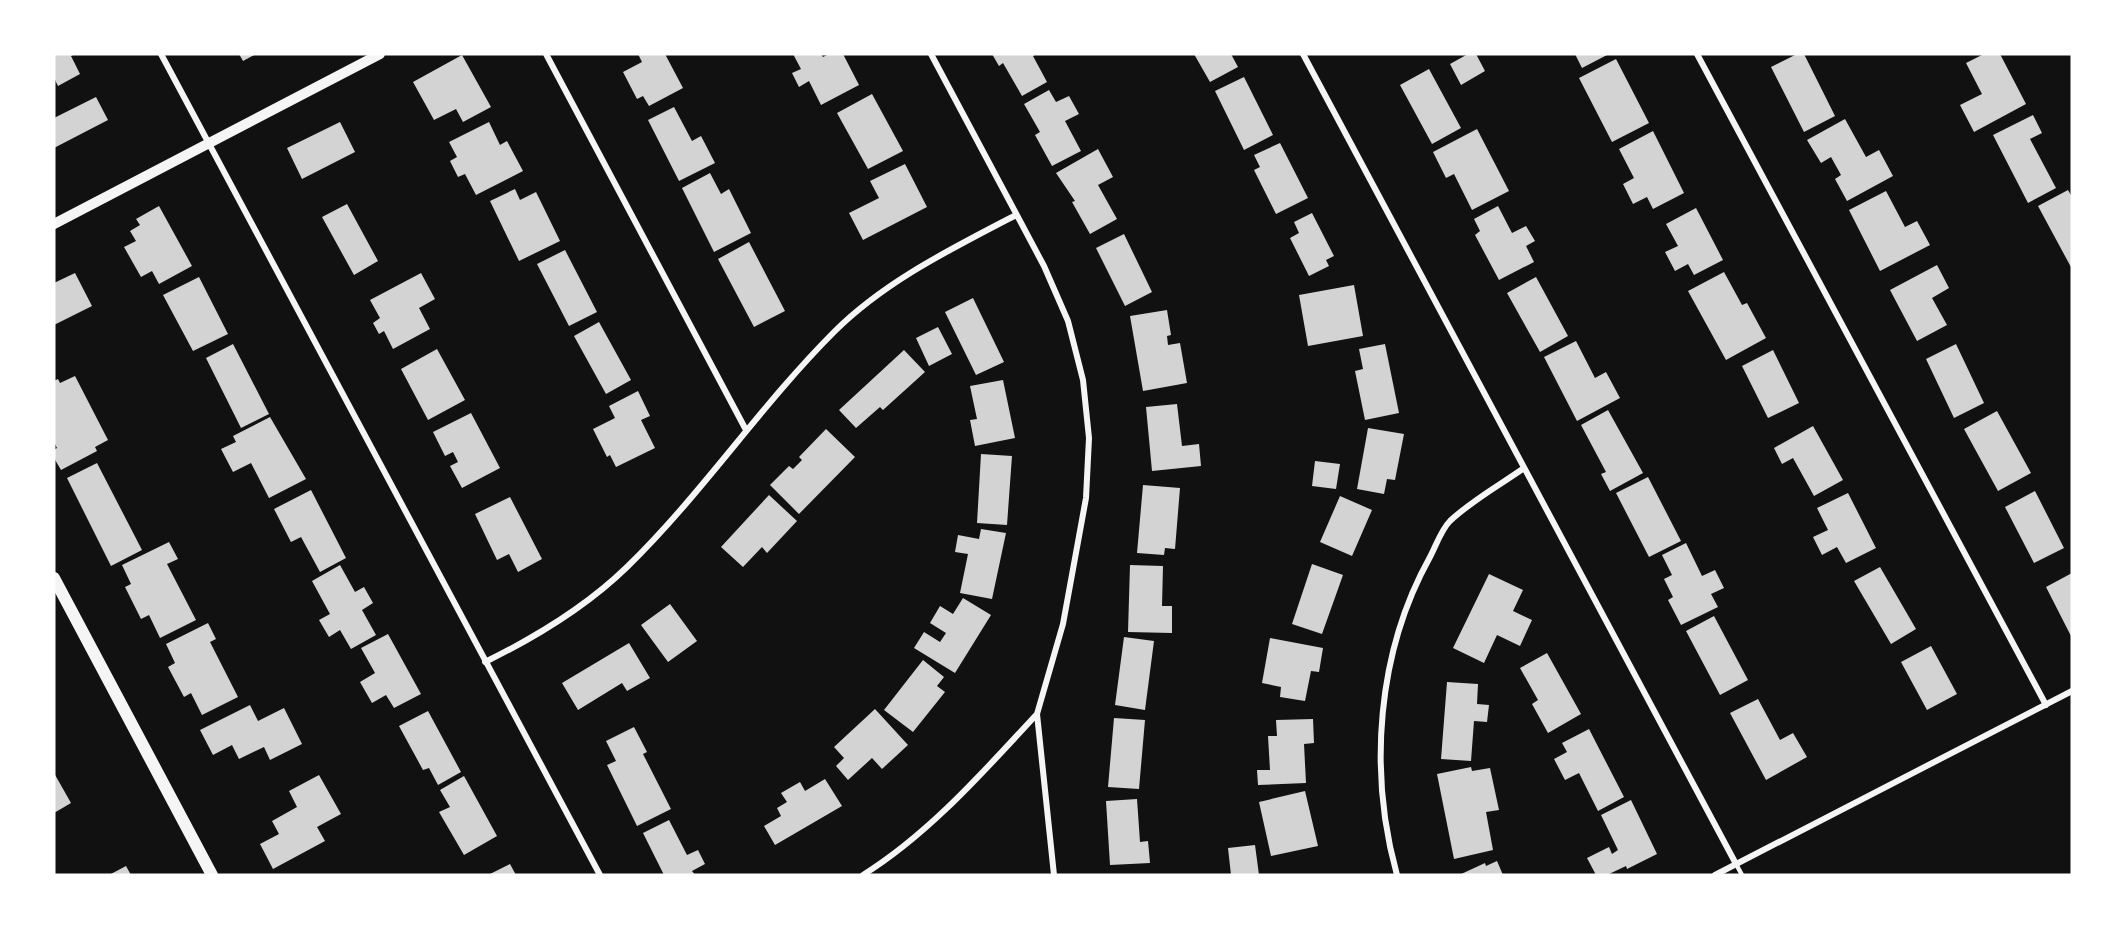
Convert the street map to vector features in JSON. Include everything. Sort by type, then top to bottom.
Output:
[{"type":"main road","points":[[54,578],[212,875]]},
{"type":"street","points":[[161,54],[600,875]]},
{"type":"street","points":[[54,224],[380,54]]},
{"type":"street","points":[[546,54],[746,430]]},
{"type":"street","points":[[931,54],[1044,266],[1068,321],[1083,380],[1089,438],[1086,498],[1063,624],[1037,714],[1054,875]]},
{"type":"street","points":[[1303,54],[1736,864]]},
{"type":"street","points":[[1697,54],[2046,705]]},
{"type":"street","points":[[485,662],[531,639],[626,568],[666,526],[746,430],[836,330],[889,287],[948,251],[1016,214]]},
{"type":"street","points":[[1397,875],[1387,838],[1380,773],[1383,706],[1396,643],[1417,579],[1449,522],[1524,468]]},
{"type":"street","points":[[1715,875],[2072,691]]},
{"type":"street","points":[[863,875],[927,826],[977,778],[1037,714]]},
{"type":"lane","points":[[1736,864],[1742,875]]},
{"type":"building","points":[[54,54],[75,54],[71,56],[80,74],[58,86],[54,78]]},
{"type":"building","points":[[239,54],[256,54],[243,61]]},
{"type":"building","points":[[638,54],[665,54],[683,88],[649,106],[643,96],[637,99],[623,72],[642,62]]},
{"type":"building","points":[[793,54],[821,54],[823,57],[829,54],[843,54],[859,85],[821,105],[809,81],[799,87],[792,73],[801,69]]},
{"type":"building","points":[[992,54],[1036,54],[1033,56],[1047,82],[1022,96],[1003,63],[999,66]]},
{"type":"building","points":[[1194,54],[1231,54],[1238,67],[1210,82]]},
{"type":"building","points":[[1468,54],[1476,54],[1485,71],[1461,85],[1450,64]]},
{"type":"building","points":[[1575,54],[1609,54],[1582,68]]},
{"type":"building","points":[[1797,54],[1804,54],[1835,116],[1804,132],[1771,67]]},
{"type":"building","points":[[1984,54],[2000,54],[2026,104],[1974,132],[1960,105],[1982,94],[1966,63]]},
{"type":"building","points":[[462,55],[491,107],[463,122],[456,109],[434,120],[413,82]]},
{"type":"building","points":[[1616,59],[1649,123],[1612,142],[1579,78]]},
{"type":"building","points":[[1429,69],[1461,128],[1432,144],[1400,85]]},
{"type":"building","points":[[1244,77],[1273,135],[1244,150],[1215,91]]},
{"type":"building","points":[[1049,90],[1056,102],[1069,96],[1079,114],[1065,121],[1081,151],[1052,166],[1035,135],[1040,132],[1024,104]]},
{"type":"building","points":[[872,94],[903,151],[868,169],[837,113]]},
{"type":"building","points":[[96,97],[108,120],[54,148],[54,118]]},
{"type":"building","points":[[674,107],[692,141],[701,136],[715,163],[679,181],[648,120]]},
{"type":"building","points":[[2033,115],[2042,133],[2030,139],[2056,188],[2028,203],[1993,135]]},
{"type":"building","points":[[1845,119],[1866,157],[1879,150],[1893,176],[1847,201],[1835,179],[1841,175],[1831,157],[1821,163],[1807,140]]},
{"type":"building","points":[[340,122],[355,152],[302,179],[287,148]]},
{"type":"building","points":[[489,122],[500,145],[507,141],[523,171],[476,195],[465,174],[458,177],[450,161],[457,157],[449,142]]},
{"type":"building","points":[[1477,129],[1509,191],[1472,210],[1454,174],[1446,178],[1433,152]]},
{"type":"building","points":[[1653,131],[1684,193],[1653,209],[1647,197],[1633,204],[1623,184],[1634,178],[1619,149]]},
{"type":"building","points":[[1280,143],[1308,198],[1276,214],[1254,170],[1260,167],[1254,155]]},
{"type":"building","points":[[1098,149],[1113,177],[1098,185],[1117,219],[1090,234],[1072,202],[1075,201],[1056,173]]},
{"type":"building","points":[[905,164],[927,207],[863,240],[849,213],[879,198],[870,181]]},
{"type":"building","points":[[710,173],[721,194],[729,189],[751,233],[714,252],[682,188]]},
{"type":"building","points":[[515,189],[520,200],[536,192],[560,241],[519,261],[490,201]]},
{"type":"building","points":[[2068,190],[2072,197],[2072,269],[2038,206]]},
{"type":"building","points":[[1886,191],[1905,227],[1917,221],[1930,245],[1880,271],[1849,210]]},
{"type":"building","points":[[347,204],[378,261],[354,275],[322,217]]},
{"type":"building","points":[[159,206],[192,266],[159,284],[152,271],[141,277],[124,247],[136,241],[130,231],[140,225],[136,219]]},
{"type":"building","points":[[1498,206],[1512,233],[1526,226],[1535,241],[1526,246],[1534,262],[1499,280],[1475,235],[1480,231],[1474,219]]},
{"type":"building","points":[[1696,208],[1723,260],[1694,275],[1688,264],[1675,271],[1665,252],[1678,246],[1666,224]]},
{"type":"building","points":[[1312,213],[1334,256],[1326,260],[1329,266],[1309,276],[1290,238],[1299,233],[1294,222]]},
{"type":"building","points":[[1124,234],[1152,292],[1125,306],[1096,248]]},
{"type":"building","points":[[749,242],[785,311],[754,327],[718,259]]},
{"type":"building","points":[[565,250],[597,312],[569,326],[537,264]]},
{"type":"building","points":[[1937,265],[1949,288],[1932,298],[1947,325],[1917,341],[1890,290]]},
{"type":"building","points":[[1724,272],[1742,305],[1747,303],[1766,338],[1726,360],[1688,291]]},
{"type":"building","points":[[75,273],[92,306],[54,325],[54,283]]},
{"type":"building","points":[[421,273],[435,299],[419,308],[430,329],[393,349],[384,331],[379,334],[373,323],[380,318],[370,300]]},
{"type":"building","points":[[199,277],[228,334],[193,351],[163,295]]},
{"type":"building","points":[[1536,277],[1568,336],[1540,352],[1507,293]]},
{"type":"building","points":[[1354,285],[1363,336],[1308,346],[1299,295]]},
{"type":"building","points":[[973,298],[1004,362],[976,375],[945,312]]},
{"type":"building","points":[[1167,310],[1171,335],[1167,336],[1168,345],[1180,343],[1187,383],[1143,391],[1130,316]]},
{"type":"building","points":[[599,322],[631,380],[606,394],[574,336]]},
{"type":"building","points":[[938,327],[952,354],[929,366],[916,338]]},
{"type":"building","points":[[1576,341],[1595,378],[1606,372],[1620,398],[1577,421],[1544,357]]},
{"type":"building","points":[[233,344],[269,414],[241,428],[206,358]]},
{"type":"building","points":[[1385,344],[1399,413],[1365,420],[1355,371],[1363,369],[1359,349]]},
{"type":"building","points":[[1956,344],[1984,403],[1954,418],[1926,359]]},
{"type":"building","points":[[437,349],[465,400],[428,420],[401,369]]},
{"type":"building","points":[[904,350],[925,372],[883,410],[880,407],[856,428],[839,410]]},
{"type":"building","points":[[1773,350],[1799,403],[1768,418],[1742,366]]},
{"type":"building","points":[[75,376],[108,440],[95,447],[97,451],[61,470],[54,458],[54,450],[57,448],[54,442],[54,381],[58,379],[60,383]]},
{"type":"building","points":[[1003,380],[1015,438],[975,446],[970,420],[977,419],[970,386]]},
{"type":"building","points":[[638,391],[650,416],[641,420],[655,448],[616,467],[610,455],[607,457],[593,429],[615,418],[609,406]]},
{"type":"building","points":[[1177,404],[1182,446],[1199,444],[1201,466],[1152,471],[1146,407]]},
{"type":"building","points":[[1608,410],[1643,473],[1610,491],[1601,474],[1606,472],[1581,425]]},
{"type":"building","points":[[1997,411],[2031,473],[1998,491],[1964,429]]},
{"type":"building","points":[[471,413],[500,468],[462,488],[450,466],[458,462],[453,452],[445,456],[433,432]]},
{"type":"building","points":[[270,417],[306,479],[269,498],[251,463],[233,472],[221,449],[236,442],[233,436]]},
{"type":"building","points":[[1813,426],[1843,480],[1814,496],[1793,458],[1782,464],[1774,448]]},
{"type":"building","points":[[1368,428],[1404,434],[1395,480],[1387,479],[1384,494],[1357,489]]},
{"type":"building","points":[[826,429],[855,457],[799,514],[770,485],[789,466],[793,469],[802,460],[799,457]]},
{"type":"building","points":[[981,454],[1012,456],[1007,525],[977,523]]},
{"type":"building","points":[[1315,461],[1340,464],[1336,489],[1312,486]]},
{"type":"building","points":[[97,463],[142,550],[111,566],[67,478]]},
{"type":"building","points":[[1648,477],[1681,541],[1649,557],[1616,493]]},
{"type":"building","points":[[1143,485],[1180,488],[1175,549],[1165,548],[1164,555],[1137,553]]},
{"type":"building","points":[[311,490],[346,558],[320,572],[301,537],[291,542],[274,509]]},
{"type":"building","points":[[2035,491],[2064,548],[2034,563],[2005,507]]},
{"type":"building","points":[[1848,493],[1876,548],[1846,563],[1837,547],[1822,555],[1813,537],[1828,530],[1817,508]]},
{"type":"building","points":[[769,495],[797,521],[767,553],[762,547],[743,567],[721,547]]},
{"type":"building","points":[[1340,496],[1372,510],[1352,556],[1320,542]]},
{"type":"building","points":[[510,497],[542,559],[518,572],[509,554],[497,560],[475,514]]},
{"type":"building","points":[[981,529],[1006,533],[992,599],[960,593],[968,554],[955,552],[958,535],[979,539]]},
{"type":"building","points":[[169,542],[178,559],[167,564],[196,620],[160,638],[149,615],[141,619],[125,587],[131,584],[122,565]]},
{"type":"building","points":[[1686,543],[1702,576],[1715,570],[1724,588],[1711,594],[1718,607],[1681,625],[1668,600],[1673,597],[1664,579],[1672,575],[1662,555]]},
{"type":"building","points":[[1312,564],[1343,575],[1322,634],[1292,624]]},
{"type":"building","points":[[340,565],[355,592],[364,587],[373,603],[362,610],[376,635],[351,649],[340,630],[329,637],[319,620],[330,614],[312,581]]},
{"type":"building","points":[[1130,565],[1163,566],[1162,606],[1172,606],[1172,633],[1128,632]]},
{"type":"building","points":[[1880,567],[1916,629],[1891,644],[1854,581]]},
{"type":"building","points":[[2072,573],[2072,638],[2046,587]]},
{"type":"building","points":[[1489,574],[1523,590],[1513,611],[1532,620],[1520,646],[1497,635],[1484,663],[1453,648]]},
{"type":"building","points":[[963,598],[991,615],[955,673],[914,648],[924,632],[940,642],[946,633],[930,623],[940,606],[953,614]]},
{"type":"building","points":[[670,604],[697,641],[668,662],[641,625]]},
{"type":"building","points":[[1714,616],[1748,680],[1720,695],[1686,631]]},
{"type":"building","points":[[208,623],[216,639],[210,642],[238,697],[202,715],[191,693],[184,697],[168,667],[175,663],[166,644]]},
{"type":"building","points":[[388,634],[421,694],[394,708],[386,695],[372,703],[360,682],[375,673],[361,648]]},
{"type":"building","points":[[1124,637],[1154,641],[1145,710],[1115,705]]},
{"type":"building","points":[[1270,638],[1323,648],[1319,672],[1311,671],[1305,701],[1280,697],[1281,687],[1262,683]]},
{"type":"building","points":[[629,643],[650,678],[627,691],[622,683],[578,710],[562,683]]},
{"type":"building","points":[[1931,646],[1957,694],[1927,710],[1901,662]]},
{"type":"building","points":[[1547,653],[1581,714],[1548,733],[1532,704],[1538,700],[1520,668]]},
{"type":"building","points":[[923,660],[944,677],[937,686],[945,692],[913,732],[884,710]]},
{"type":"building","points":[[1447,682],[1478,684],[1477,704],[1489,705],[1487,722],[1474,721],[1471,761],[1441,759]]},
{"type":"building","points":[[1758,699],[1780,740],[1793,733],[1807,757],[1766,780],[1730,713]]},
{"type":"building","points":[[250,705],[258,721],[284,708],[302,744],[270,760],[264,747],[239,759],[232,745],[213,755],[200,730]]},
{"type":"building","points":[[875,709],[908,745],[882,769],[872,758],[848,780],[836,766],[844,758],[834,747]]},
{"type":"building","points":[[428,711],[461,772],[438,785],[429,768],[423,770],[399,726]]},
{"type":"building","points":[[1114,718],[1145,720],[1139,789],[1108,787]]},
{"type":"building","points":[[1313,719],[1314,743],[1304,744],[1306,783],[1258,785],[1257,770],[1270,770],[1268,736],[1277,736],[1276,720]]},
{"type":"building","points":[[634,727],[647,752],[643,754],[671,809],[637,826],[607,765],[616,761],[606,741]]},
{"type":"building","points":[[1589,729],[1624,797],[1598,811],[1579,773],[1565,780],[1554,759],[1567,752],[1562,743]]},
{"type":"building","points":[[1471,767],[1472,771],[1490,768],[1499,810],[1486,812],[1493,850],[1454,859],[1437,774]]},
{"type":"building","points":[[54,773],[71,803],[54,813]]},
{"type":"building","points":[[319,775],[341,814],[317,827],[325,841],[273,869],[260,844],[279,834],[272,821],[297,807],[289,791]]},
{"type":"building","points":[[464,776],[497,836],[464,855],[439,812],[450,807],[440,790]]},
{"type":"building","points":[[825,779],[842,806],[775,845],[764,826],[781,816],[777,808],[787,802],[781,793],[800,782],[805,791]]},
{"type":"building","points":[[1305,791],[1318,846],[1271,856],[1259,802]]},
{"type":"building","points":[[1137,799],[1140,842],[1148,841],[1150,863],[1110,865],[1106,801]]},
{"type":"building","points":[[1631,800],[1657,854],[1627,869],[1626,866],[1607,875],[1596,875],[1587,858],[1609,847],[1612,854],[1618,850],[1601,815]]},
{"type":"building","points":[[669,820],[687,855],[698,850],[705,864],[692,871],[695,875],[664,875],[643,833]]},
{"type":"building","points":[[1255,845],[1259,875],[1231,875],[1228,848]]},
{"type":"building","points":[[1497,861],[1503,875],[1459,875],[1485,863],[1486,866]]},
{"type":"building","points":[[510,864],[516,875],[488,875]]},
{"type":"building","points":[[126,866],[131,875],[109,875]]}]
